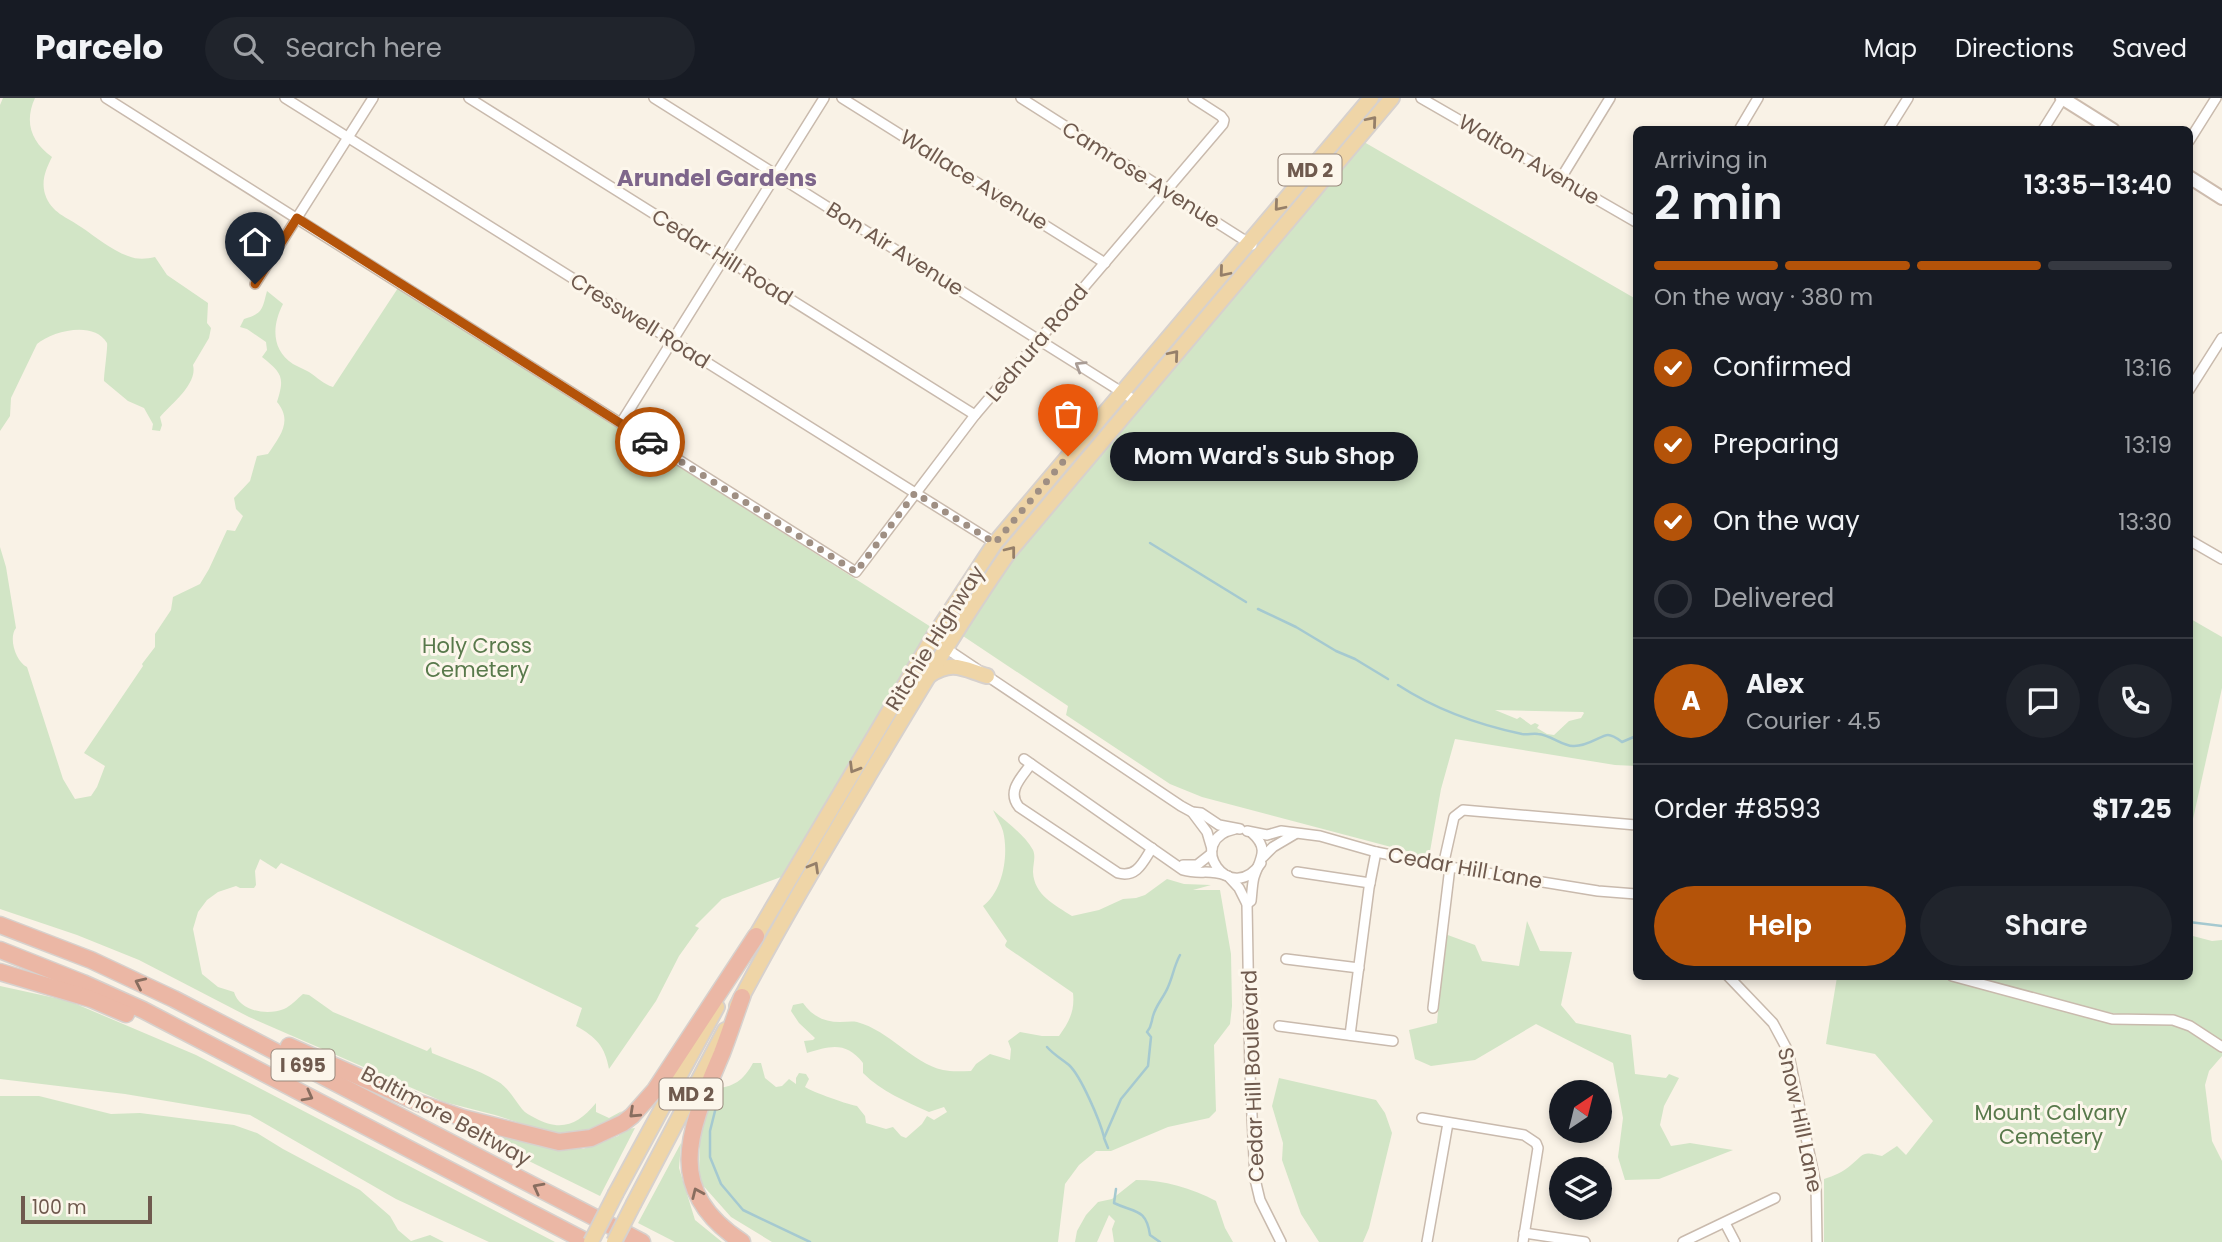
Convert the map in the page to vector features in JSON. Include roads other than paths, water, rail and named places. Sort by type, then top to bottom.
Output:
[{"type":"highway","name":"Baltimore Beltway","points":[[0,925],[91,960],[174,999],[642,1242]]},
{"type":"highway","points":[[174,999],[419,1103],[539,1138],[559,1142],[575,1141],[607,1132],[632,1116],[643,1104],[681,1052],[756,936]]},
{"type":"highway","name":"I 695","points":[[0,950],[83,983],[226,1053],[589,1242]]},
{"type":"highway","points":[[0,972],[91,999],[226,1053]]},
{"type":"highway","points":[[742,998],[693,1129],[688,1159],[693,1185],[706,1210],[726,1231],[742,1242]]},
{"type":"highway","points":[[547,1222],[579,1242]]},
{"type":"main road","name":"Ritchie Highway","points":[[589,1242],[756,936],[932,639],[995,543],[1371,98]]},
{"type":"main road","name":"Ritchie Highway","points":[[614,1242],[814,867],[946,648],[1009,552],[1392,98]]},
{"type":"main road","points":[[2062,98],[2107,126]]},
{"type":"main road","points":[[2193,180],[2222,198]]},
{"type":"main road","points":[[929,676],[941,668],[952,666],[987,676]]},
{"type":"street","points":[[106,98],[621,423],[824,98]]},
{"type":"street","name":"Cresswell Road","points":[[285,98],[995,543]]},
{"type":"street","points":[[255,284],[373,98]]},
{"type":"street","name":"Cedar Hill Road","points":[[469,98],[975,415]]},
{"type":"street","name":"Bon Air Avenue","points":[[654,98],[1136,401]]},
{"type":"street","name":"Wallace Avenue","points":[[842,98],[1105,263]]},
{"type":"street","name":"Camrose Avenue","points":[[1021,98],[1262,251]]},
{"type":"street","name":"Lednura Road","points":[[621,423],[856,572],[975,415],[1224,120],[1194,98]]},
{"type":"street","name":"Walton Avenue","points":[[1421,98],[1633,220]]},
{"type":"street","points":[[1561,178],[1610,98]]},
{"type":"street","points":[[1741,126],[1758,98]]},
{"type":"street","points":[[1890,126],[1908,98]]},
{"type":"street","points":[[2045,126],[2062,98]]},
{"type":"street","points":[[2193,135],[2216,98]]},
{"type":"street","points":[[2193,384],[2222,338]]},
{"type":"street","points":[[2193,542],[2222,559]]},
{"type":"street","points":[[932,639],[1192,813],[1208,832],[1216,867],[1239,888],[1247,904]]},
{"type":"street","points":[[1152,848],[1136,871],[1124,875],[1018,807],[1013,791],[1027,762],[1152,848],[1183,870],[1196,874],[1212,871],[1238,878],[1249,875],[1273,847],[1295,834]]},
{"type":"street","points":[[1433,1008],[1446,866],[1454,817],[1463,810],[1633,825]]},
{"type":"street","points":[[1192,813],[1201,813],[1219,825],[1243,830],[1259,841],[1263,852],[1261,862]]},
{"type":"street","points":[[1173,863],[1194,866],[1212,851],[1222,834],[1230,830],[1243,830]]},
{"type":"street","name":"Cedar Hill Lane","points":[[1243,830],[1267,835],[1281,831],[1320,836],[1376,852],[1446,866],[1593,890],[1633,894]]},
{"type":"street","points":[[1350,1035],[1376,852]]},
{"type":"street","name":"Cedar Hill Boulevard","points":[[1261,862],[1253,880],[1251,901],[1247,904],[1255,1179],[1268,1221],[1281,1242]]},
{"type":"street","points":[[1297,872],[1370,883]]},
{"type":"street","points":[[1286,959],[1359,968]]},
{"type":"street","name":"Snow Hill Lane","points":[[1732,980],[1773,1023],[1788,1051],[1816,1185],[1817,1242]]},
{"type":"street","points":[[1967,980],[2112,1019],[2173,1020],[2197,1030],[2222,1046]]},
{"type":"street","points":[[1279,1026],[1393,1041]]},
{"type":"street","points":[[1422,1118],[1524,1135],[1536,1143],[1538,1148],[1523,1237],[1585,1242]]},
{"type":"street","points":[[1427,1242],[1448,1123]]},
{"type":"street","points":[[1683,1242],[1775,1198]]},
{"type":"street","points":[[1725,1223],[1735,1242]]},
{"type":"waterway","points":[[1150,543],[1246,602]]},
{"type":"waterway","points":[[1258,609],[1296,627],[1388,679]]},
{"type":"waterway","points":[[1398,685],[1427,702],[1474,721],[1522,734],[1543,735],[1569,746],[1583,745],[1608,735],[1622,742],[1633,737]]},
{"type":"waterway","points":[[2193,922],[2222,926]]},
{"type":"waterway","points":[[1108,1148],[1104,1138],[1121,1099],[1148,1066],[1151,1037],[1147,1032],[1180,955]]},
{"type":"waterway","points":[[1047,1047],[1074,1071],[1104,1137]]},
{"type":"waterway","points":[[717,1103],[710,1131],[710,1157],[721,1184],[743,1210],[810,1242]]},
{"type":"waterway","points":[[1116,1189],[1114,1203],[1142,1216],[1146,1220],[1150,1235],[1160,1242]]},
{"type":"place","name":"Mom Ward's Sub Shop","points":[[1068,456]]},
{"type":"district","name":"Arundel Gardens","points":[[717,178]]},
{"type":"park label","name":"Holy Cross Cemetery","points":[[477,658]]},
{"type":"park label","name":"Mount Calvary Cemetery","points":[[2051,1125]]}]
